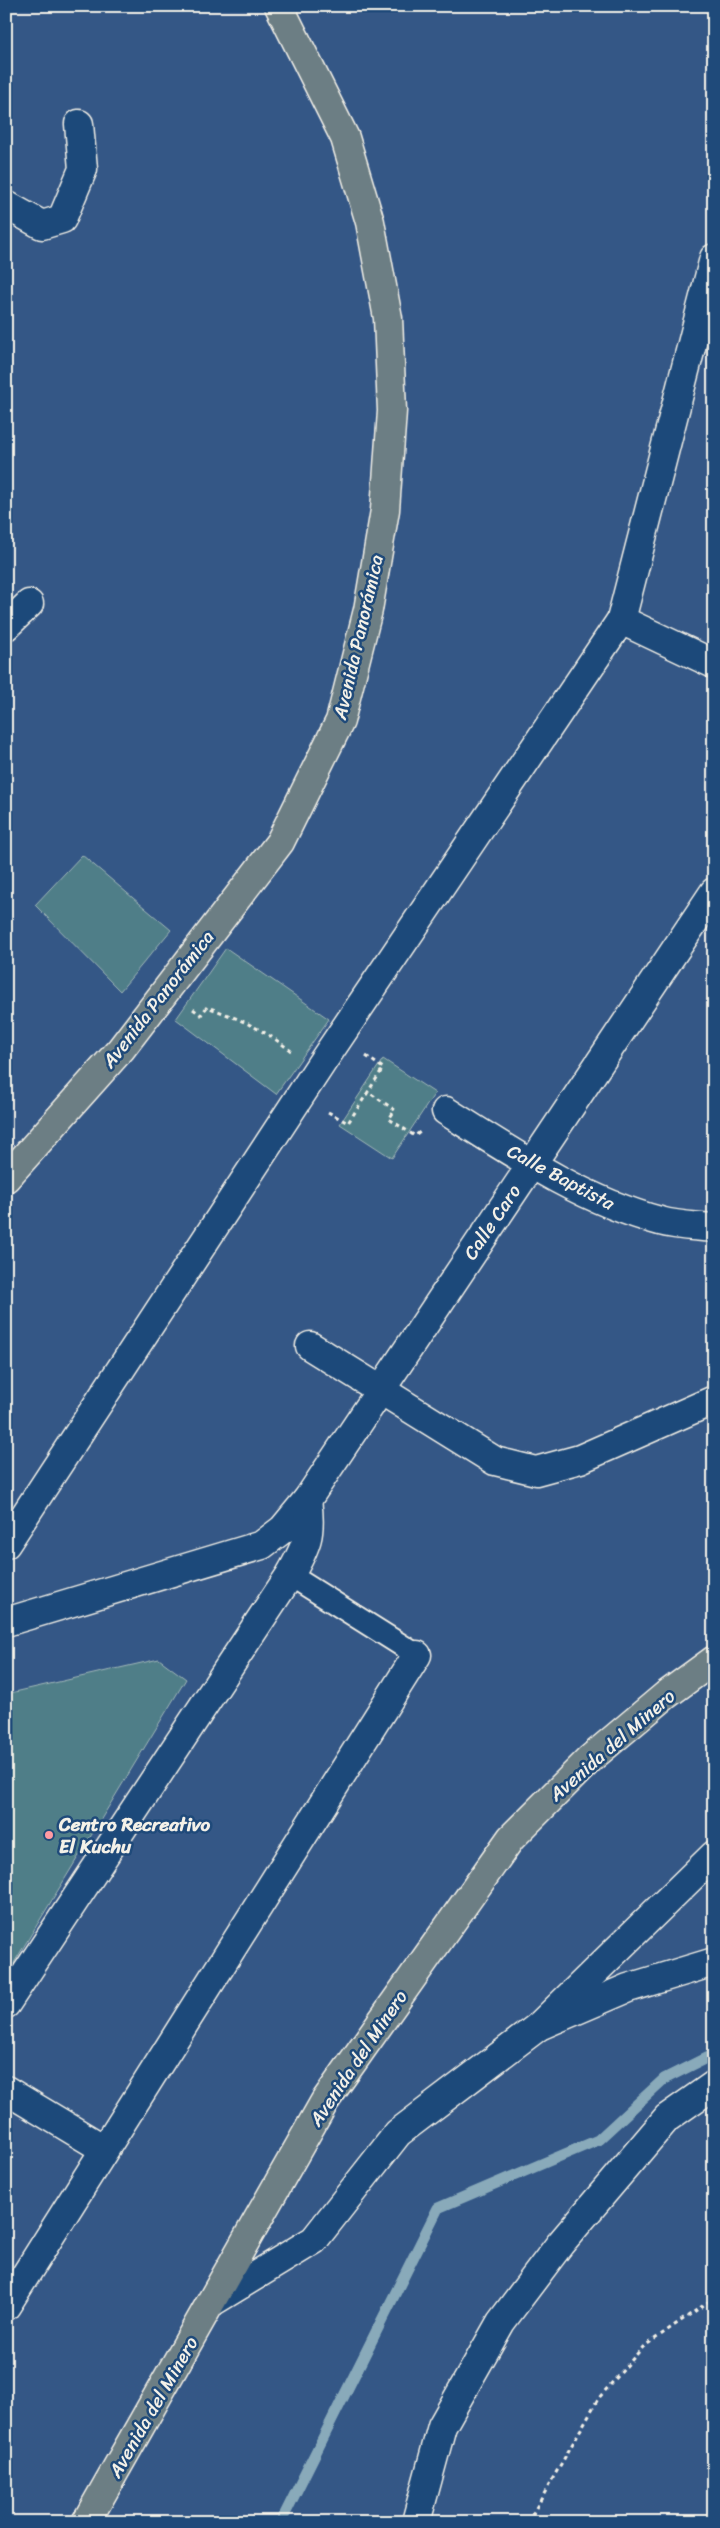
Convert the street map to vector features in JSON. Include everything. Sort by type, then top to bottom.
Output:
[{"type":"main road","name":"Avenida Panorámica","points":[[6,1178],[121,1049],[280,842],[340,722],[368,610],[385,510],[392,411],[388,318],[370,222],[345,138],[279,6]]},
{"type":"main road","name":"Avenida del Minero","points":[[86,2522],[325,2101],[511,1838],[591,1758],[666,1696],[714,1660]]},
{"type":"street","points":[[6,205],[42,225],[62,219],[82,169],[79,124]]},
{"type":"street","points":[[6,1544],[323,1061],[621,620],[714,258]]},
{"type":"street","points":[[6,626],[29,604]]},
{"type":"street","points":[[621,620],[714,664]]},
{"type":"street","name":"Calle Caro","points":[[6,1622],[262,1545],[283,1529],[307,1500],[379,1389],[714,892]]},
{"type":"street","name":"Calle Baptista","points":[[446,1111],[531,1164],[601,1202],[662,1222],[714,1228]]},
{"type":"street","points":[[310,1346],[495,1462],[536,1471],[580,1460],[714,1400]]},
{"type":"street","points":[[6,2004],[290,1575],[304,1551],[310,1525],[307,1500]]},
{"type":"street","points":[[6,2306],[417,1655]]},
{"type":"street","points":[[212,2302],[314,2240],[398,2133],[539,2026],[714,1855]]},
{"type":"street","points":[[539,2026],[628,1988],[714,1962]]},
{"type":"street","points":[[416,2522],[442,2426],[501,2322],[560,2244],[668,2118],[714,2085]]},
{"type":"street","points":[[6,2090],[104,2149]]},
{"type":"lane","points":[[290,1575],[417,1655]]},
{"type":"path","points":[[201,1015],[206,1007],[238,1018],[272,1036]]},
{"type":"path","points":[[348,1123],[383,1068]]},
{"type":"path","points":[[368,1092],[395,1110]]},
{"type":"path","points":[[528,2522],[598,2399],[644,2347],[714,2298]]},
{"type":"green space","points":[[82,855],[171,930],[120,991],[35,905]]},
{"type":"green space","points":[[226,948],[329,1019],[276,1094],[176,1019]]},
{"type":"green space","points":[[383,1059],[435,1093],[392,1158],[340,1124]]},
{"type":"green space","name":"Centro Recreativo El Kuchu","points":[[159,1659],[186,1679],[6,1976],[6,1694]]},
{"type":"waterway","points":[[281,2522],[438,2208],[598,2140],[664,2079],[714,2054]]},
{"type":"place","name":"Centro Recreativo El Kuchu","points":[[49,1835]]}]
